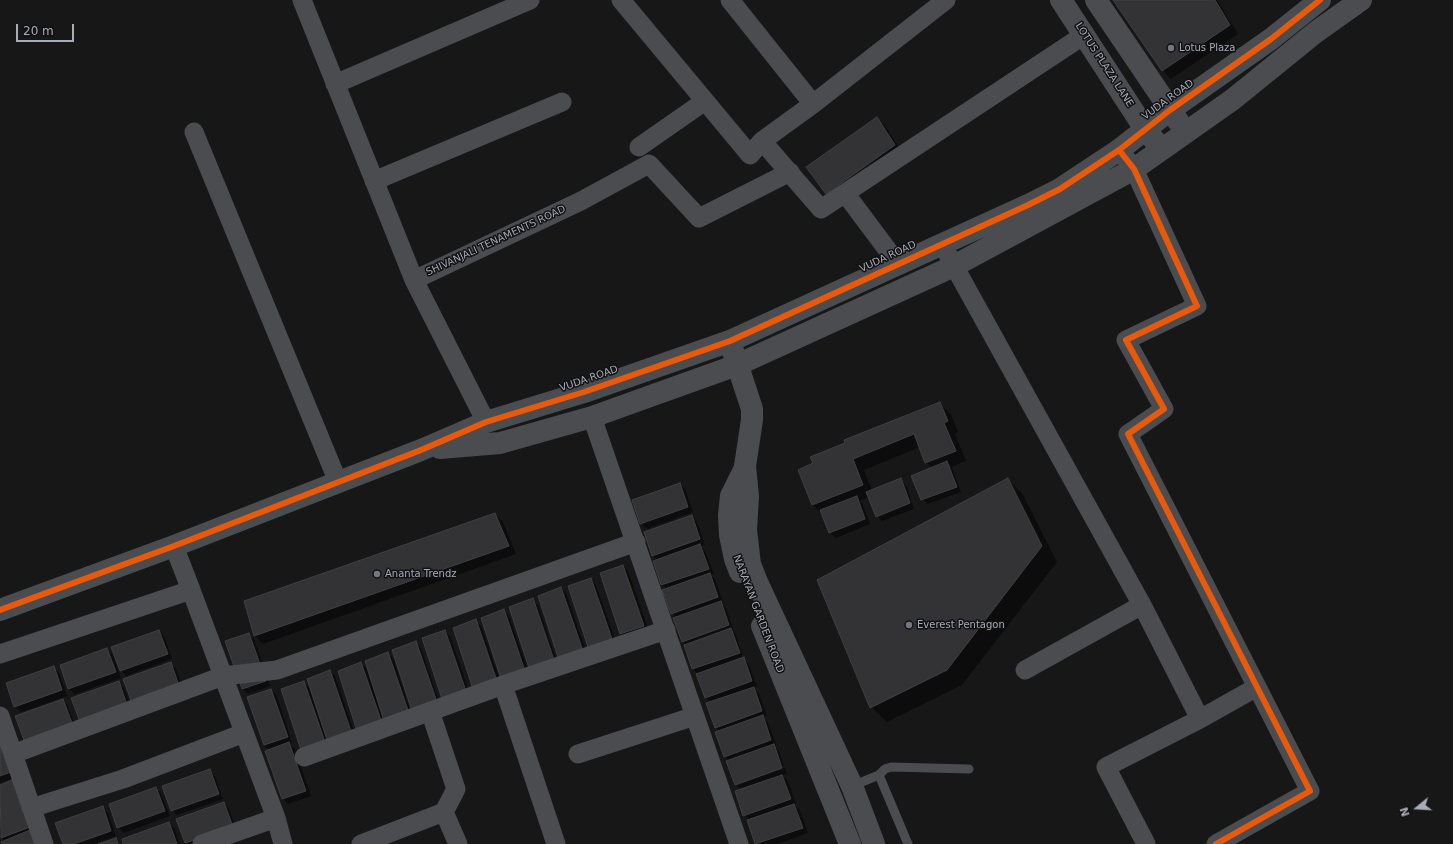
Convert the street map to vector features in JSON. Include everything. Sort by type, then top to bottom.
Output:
[{"type":"street","name":"SHIVANJALI TENAMENTS ROAD","points":[[302,0],[334,84],[414,280],[581,201],[649,164],[699,218],[790,172]]},
{"type":"street","points":[[334,84],[530,0]]},
{"type":"street","points":[[621,0],[750,155],[762,141],[946,0]]},
{"type":"street","points":[[730,0],[812,104]]},
{"type":"street","name":"LOTUS PLAZA LANE","points":[[1061,0],[1145,129],[1162,149]]},
{"type":"street","points":[[1096,0],[1186,132]]},
{"type":"street","name":"VUDA ROAD","points":[[421,450],[486,422],[584,392],[730,341],[1060,189],[1119,150],[1170,110],[1271,39],[1320,0]]},
{"type":"street","points":[[0,610],[174,546],[421,450],[500,443],[592,417],[737,365],[954,266],[1134,169],[1232,100],[1316,32],[1361,0]]},
{"type":"street","points":[[762,141],[821,209],[1084,35]]},
{"type":"street","points":[[640,147],[705,101]]},
{"type":"street","points":[[374,181],[562,102]]},
{"type":"street","points":[[194,132],[338,482]]},
{"type":"street","points":[[1119,150],[1134,169],[1197,306],[1126,340],[1164,409],[1128,434],[1310,791],[1216,844]]},
{"type":"street","points":[[845,193],[898,264]]},
{"type":"street","points":[[942,244],[1142,605],[1200,719]]},
{"type":"street","points":[[414,280],[486,422]]},
{"type":"street","points":[[730,341],[750,401],[752,420],[745,466]]},
{"type":"street","points":[[592,417],[739,844]]},
{"type":"street","name":"NARAYAN GARDEN ROAD","points":[[745,466],[748,496],[746,530],[750,564],[852,786],[874,844]]},
{"type":"street","name":"NARAYAN GARDEN ROAD","points":[[745,466],[731,496],[729,515],[730,535],[735,559],[850,844]]},
{"type":"street","points":[[13,754],[223,676],[277,670],[636,542]]},
{"type":"street","points":[[174,546],[276,818],[283,844]]},
{"type":"street","points":[[0,654],[190,588]]},
{"type":"street","points":[[1025,670],[1142,605]]},
{"type":"street","points":[[304,757],[502,685],[666,630]]},
{"type":"street","points":[[502,685],[556,844]]},
{"type":"street","points":[[1146,844],[1106,767],[1200,719],[1257,687]]},
{"type":"street","points":[[361,844],[444,812],[456,789],[430,711]]},
{"type":"street","points":[[0,716],[44,844]]},
{"type":"street","points":[[578,754],[695,716]]},
{"type":"street","points":[[31,808],[123,779],[244,733]]},
{"type":"street","points":[[444,812],[458,844]]},
{"type":"street","points":[[202,844],[276,818]]},
{"type":"lane","points":[[852,786],[891,767],[969,769]]},
{"type":"lane","points":[[879,774],[908,844]]},
{"type":"building","name":"Lotus Plaza","points":[[1113,0],[1215,0],[1230,25],[1162,71]]},
{"type":"building","points":[[877,117],[895,145],[826,194],[806,167]]},
{"type":"building","points":[[940,402],[948,421],[944,423],[956,451],[925,463],[914,434],[853,459],[863,485],[812,505],[798,470],[813,463],[810,457],[845,443],[844,440]]},
{"type":"building","points":[[947,461],[957,487],[921,500],[911,476]]},
{"type":"building","points":[[901,478],[910,503],[876,517],[866,492]]},
{"type":"building","name":"Everest Pentagon","points":[[1008,478],[1042,546],[947,670],[870,708],[817,580]]},
{"type":"building","points":[[680,483],[688,507],[640,524],[632,500]]},
{"type":"building","points":[[857,496],[865,519],[829,533],[820,510]]},
{"type":"building","name":"Ananta Trendz","points":[[495,513],[509,546],[254,636],[244,601]]},
{"type":"building","points":[[692,515],[700,539],[652,556],[644,532]]},
{"type":"building","points":[[700,544],[709,569],[661,585],[653,561]]},
{"type":"building","points":[[623,565],[644,626],[620,634],[600,573]]},
{"type":"building","points":[[710,573],[718,597],[671,614],[662,590]]},
{"type":"building","points":[[591,578],[612,639],[588,647],[568,586]]},
{"type":"building","points":[[561,587],[582,648],[558,657],[538,596]]},
{"type":"building","points":[[533,598],[554,660],[529,668],[509,607]]},
{"type":"building","points":[[721,601],[729,625],[682,642],[673,618]]},
{"type":"building","points":[[504,609],[525,671],[501,679],[481,618]]},
{"type":"building","points":[[476,619],[497,681],[473,689],[453,628]]},
{"type":"building","points":[[731,628],[740,653],[692,669],[684,645]]},
{"type":"building","points":[[159,630],[168,654],[120,671],[111,647]]},
{"type":"building","points":[[445,630],[466,691],[442,699],[422,638]]},
{"type":"building","points":[[249,633],[266,681],[242,689],[225,641]]},
{"type":"building","points":[[416,641],[437,702],[412,711],[392,650]]},
{"type":"building","points":[[107,648],[116,672],[68,689],[60,665]]},
{"type":"building","points":[[388,652],[409,713],[384,721],[365,661]]},
{"type":"building","points":[[744,657],[752,681],[705,698],[696,674]]},
{"type":"building","points":[[171,662],[179,686],[132,703],[123,679]]},
{"type":"building","points":[[361,662],[382,723],[357,731],[338,671]]},
{"type":"building","points":[[54,666],[62,690],[14,707],[6,683]]},
{"type":"building","points":[[330,670],[351,731],[327,740],[307,679]]},
{"type":"building","points":[[119,681],[127,705],[80,722],[71,698]]},
{"type":"building","points":[[304,681],[325,742],[301,750],[281,689]]},
{"type":"building","points":[[754,687],[762,711],[715,728],[706,703]]},
{"type":"building","points":[[271,689],[288,737],[264,745],[247,697]]},
{"type":"building","points":[[63,699],[72,723],[24,740],[15,716]]},
{"type":"building","points":[[763,715],[771,740],[724,757],[715,732]]},
{"type":"building","points":[[289,742],[306,791],[282,799],[265,751]]},
{"type":"building","points":[[0,743],[11,772],[0,776]]},
{"type":"building","points":[[774,744],[782,768],[735,785],[726,761]]},
{"type":"building","points":[[210,769],[219,794],[171,811],[162,786]]},
{"type":"building","points":[[782,775],[791,799],[743,816],[735,791]]},
{"type":"building","points":[[12,780],[30,827],[1,838],[0,785]]},
{"type":"building","points":[[156,787],[165,811],[117,828],[109,804]]},
{"type":"building","points":[[224,802],[233,827],[185,843],[176,819]]},
{"type":"building","points":[[794,804],[803,828],[755,844],[747,820]]},
{"type":"building","points":[[103,806],[111,831],[74,844],[63,844],[55,823]]},
{"type":"building","points":[[169,822],[177,844],[123,844],[122,839]]},
{"type":"building","points":[[30,830],[35,844],[2,844],[1,842]]},
{"type":"building","points":[[116,838],[118,844],[98,844]]},
{"type":"cycle path","points":[[0,610],[174,546],[421,450],[486,422],[584,392],[730,341],[1028,205],[1060,189],[1119,150],[1170,110],[1271,39],[1320,0]]},
{"type":"cycle path","points":[[1119,150],[1134,169],[1197,306],[1126,340],[1164,409],[1128,434],[1310,791],[1216,844]]},
{"type":"place","name":"Lotus Plaza","points":[[1171,48]]},
{"type":"place","name":"Ananta Trendz","points":[[377,574]]},
{"type":"place","name":"Everest Pentagon","points":[[909,625]]}]
